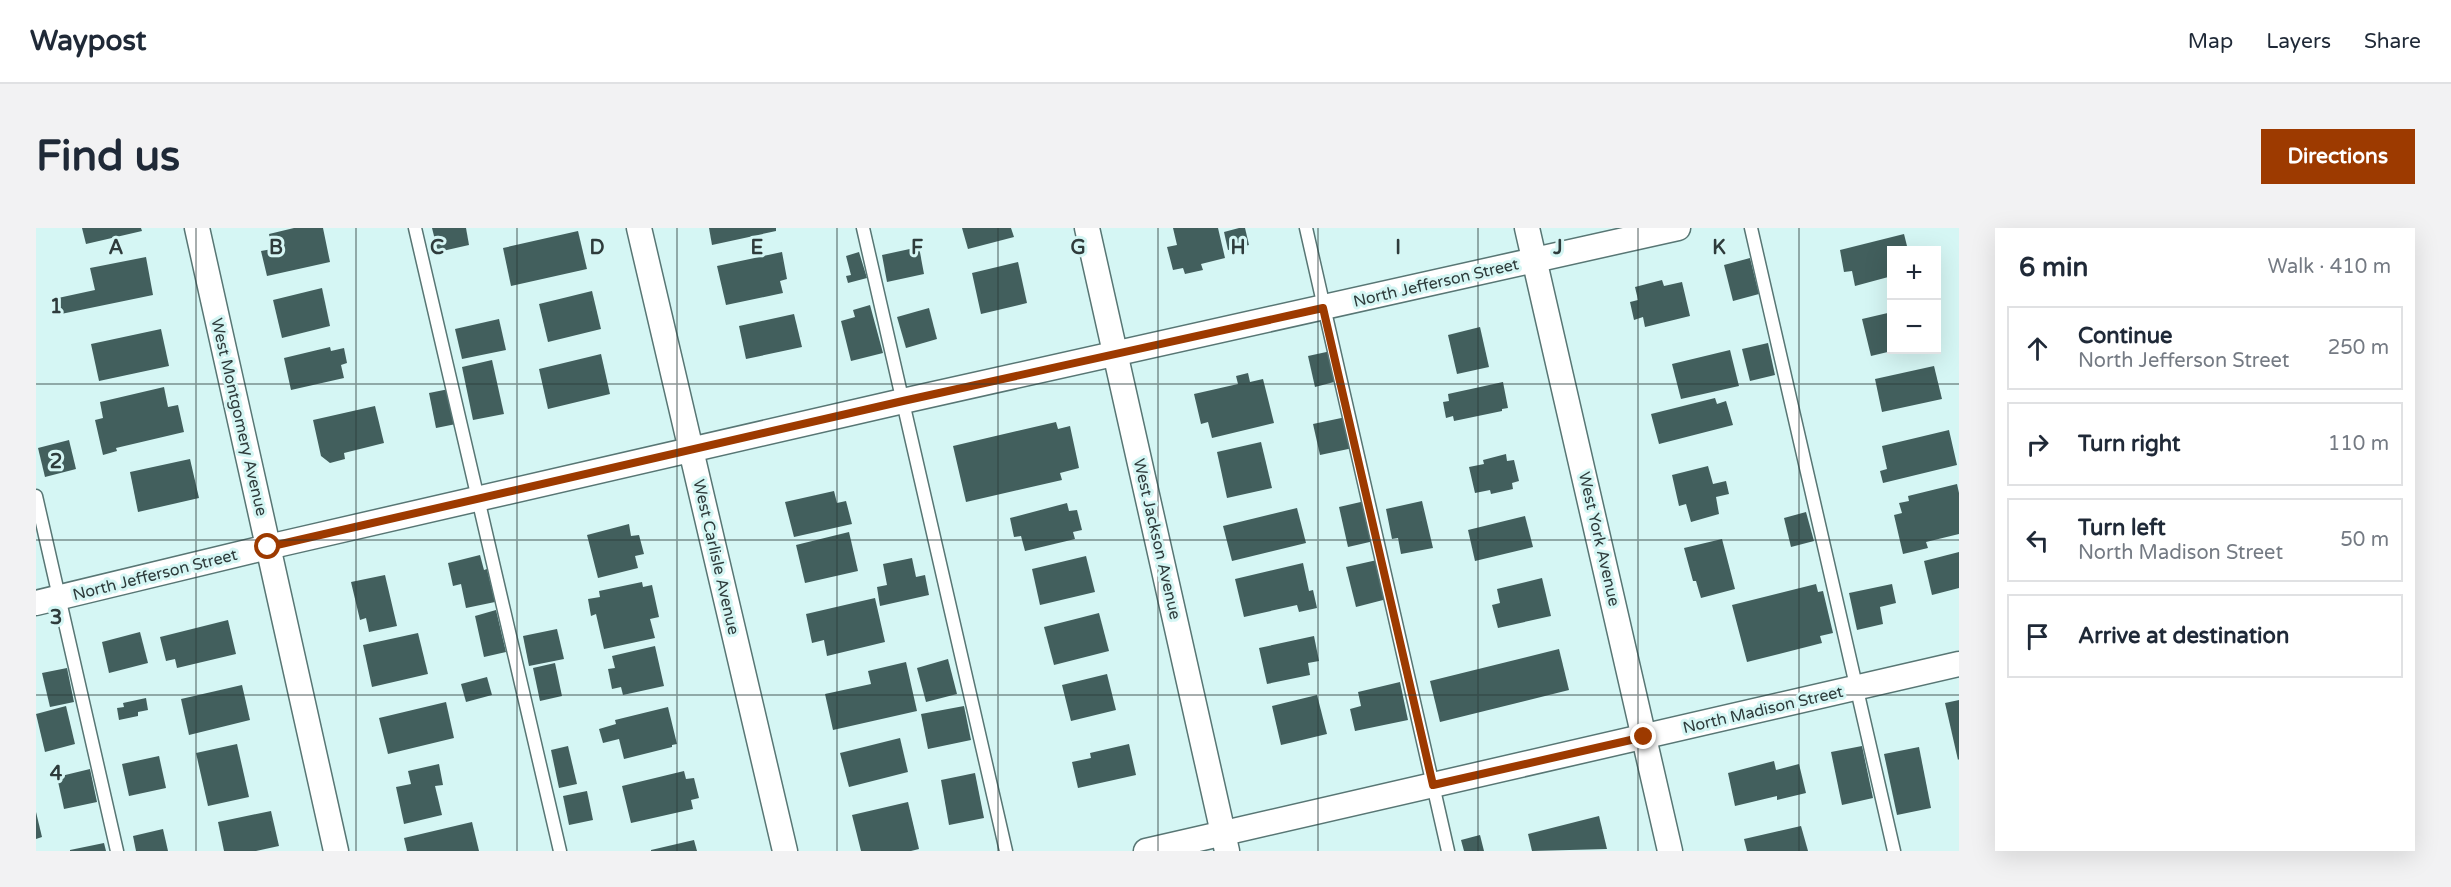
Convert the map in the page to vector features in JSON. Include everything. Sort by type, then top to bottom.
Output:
[{"type":"street","name":"West Montgomery Avenue","points":[[197,228],[336,851]]},
{"type":"street","name":"West Carlisle Avenue","points":[[639,228],[785,851]]},
{"type":"street","name":"West Jackson Avenue","points":[[1087,228],[1225,842]]},
{"type":"street","name":"West York Avenue","points":[[1527,228],[1670,851]]},
{"type":"street","name":"North Jefferson Street","points":[[48,601],[268,547],[477,501],[903,401],[1678,228]]},
{"type":"street","name":"North Madison Street","points":[[1146,851],[1225,842],[1433,785],[1959,664]]},
{"type":"lane","points":[[415,228],[560,851]]},
{"type":"lane","points":[[863,228],[1006,851]]},
{"type":"lane","points":[[1306,228],[1448,851]]},
{"type":"lane","points":[[1751,228],[1894,851]]},
{"type":"lane","points":[[36,496],[48,601],[117,851]]},
{"type":"building","points":[[82,228],[141,228],[142,231],[86,244]]},
{"type":"building","points":[[294,228],[323,228],[330,262],[267,276],[261,251],[272,249],[269,234]]},
{"type":"building","points":[[432,228],[466,228],[469,245],[438,252]]},
{"type":"building","points":[[709,228],[776,228],[776,231],[712,245]]},
{"type":"building","points":[[962,228],[1011,228],[1014,237],[968,249]]},
{"type":"building","points":[[1173,228],[1218,228],[1225,258],[1201,264],[1203,270],[1185,274],[1183,268],[1173,270],[1167,247],[1177,245]]},
{"type":"building","points":[[1245,228],[1249,245],[1228,250],[1224,232]]},
{"type":"building","points":[[578,231],[587,269],[511,286],[503,248]]},
{"type":"building","points":[[1904,234],[1907,246],[1887,246],[1887,277],[1855,286],[1852,271],[1844,272],[1840,250]]},
{"type":"building","points":[[919,247],[924,274],[887,282],[882,255]]},
{"type":"building","points":[[782,252],[787,279],[780,281],[783,293],[726,305],[717,266]]},
{"type":"building","points":[[859,252],[867,278],[848,283],[846,276],[851,275],[846,256]]},
{"type":"building","points":[[146,257],[153,295],[61,314],[58,298],[95,290],[90,268]]},
{"type":"building","points":[[1750,258],[1759,294],[1733,301],[1724,265]]},
{"type":"building","points":[[1018,262],[1027,303],[981,314],[972,273]]},
{"type":"building","points":[[1662,280],[1664,286],[1682,282],[1690,316],[1645,327],[1643,317],[1634,320],[1630,302],[1638,300],[1635,287]]},
{"type":"building","points":[[322,288],[330,326],[282,338],[273,300]]},
{"type":"building","points":[[592,291],[601,329],[548,342],[539,304]]},
{"type":"building","points":[[870,305],[883,353],[851,361],[841,321],[855,317],[853,310]]},
{"type":"building","points":[[929,308],[937,339],[906,348],[897,317]]},
{"type":"building","points":[[1887,313],[1887,352],[1871,356],[1862,319]]},
{"type":"building","points":[[794,314],[802,347],[746,359],[739,326]]},
{"type":"building","points":[[499,319],[506,350],[462,359],[455,329]]},
{"type":"building","points":[[1480,327],[1489,367],[1457,374],[1448,335]]},
{"type":"building","points":[[161,329],[169,366],[99,381],[91,344]]},
{"type":"building","points":[[1768,343],[1775,375],[1750,381],[1742,349]]},
{"type":"building","points":[[330,347],[331,351],[344,348],[347,363],[341,365],[344,378],[291,390],[284,358]]},
{"type":"building","points":[[1730,350],[1739,386],[1681,399],[1672,364]]},
{"type":"building","points":[[1331,351],[1338,381],[1315,387],[1308,356]]},
{"type":"building","points":[[601,354],[610,394],[548,409],[539,369]]},
{"type":"building","points":[[492,360],[504,414],[473,420],[462,367]]},
{"type":"building","points":[[1934,366],[1942,399],[1882,412],[1875,379]]},
{"type":"building","points":[[1248,373],[1250,382],[1263,379],[1274,423],[1212,438],[1208,422],[1201,424],[1194,394],[1238,384],[1236,376]]},
{"type":"building","points":[[1503,382],[1508,408],[1454,421],[1453,416],[1446,418],[1443,402],[1449,401],[1448,394]]},
{"type":"building","points":[[164,387],[168,407],[178,405],[184,432],[116,448],[117,451],[103,455],[95,420],[103,418],[100,402]]},
{"type":"building","points":[[449,389],[456,424],[436,428],[429,393]]},
{"type":"building","points":[[1715,398],[1717,404],[1726,401],[1733,425],[1659,444],[1651,414]]},
{"type":"building","points":[[375,406],[384,443],[344,453],[345,459],[330,463],[321,456],[313,420]]},
{"type":"building","points":[[1346,417],[1353,448],[1320,455],[1313,424]]},
{"type":"building","points":[[1056,422],[1058,429],[1070,426],[1079,468],[1060,473],[1062,480],[966,502],[953,446]]},
{"type":"building","points":[[1949,430],[1957,465],[1883,483],[1880,471],[1887,469],[1882,446]]},
{"type":"building","points":[[69,440],[76,469],[45,477],[38,448]]},
{"type":"building","points":[[1261,442],[1272,488],[1227,498],[1217,452]]},
{"type":"building","points":[[1506,454],[1507,461],[1514,460],[1519,481],[1512,483],[1513,489],[1491,494],[1490,490],[1475,493],[1469,467],[1484,464],[1483,460]]},
{"type":"building","points":[[190,459],[199,498],[138,512],[130,472]]},
{"type":"building","points":[[1708,466],[1713,484],[1726,481],[1729,494],[1716,497],[1719,514],[1691,522],[1686,504],[1679,506],[1672,475]]},
{"type":"building","points":[[1957,484],[1959,534],[1926,542],[1928,548],[1903,554],[1894,515],[1902,513],[1899,503],[1909,501],[1908,496]]},
{"type":"building","points":[[834,491],[837,503],[846,501],[852,524],[794,537],[785,502]]},
{"type":"building","points":[[1365,501],[1374,541],[1348,547],[1339,507]]},
{"type":"building","points":[[1422,501],[1433,548],[1401,554],[1398,538],[1392,539],[1386,509]]},
{"type":"building","points":[[1067,503],[1069,511],[1077,510],[1082,530],[1073,532],[1075,539],[1025,551],[1021,536],[1014,537],[1010,518]]},
{"type":"building","points":[[1297,508],[1306,543],[1232,561],[1223,526]]},
{"type":"building","points":[[1806,512],[1814,541],[1791,547],[1784,518]]},
{"type":"building","points":[[1525,516],[1533,547],[1475,561],[1468,530]]},
{"type":"building","points":[[629,524],[631,536],[639,535],[644,554],[635,556],[638,568],[598,578],[587,535]]},
{"type":"building","points":[[849,532],[858,571],[805,583],[796,545]]},
{"type":"building","points":[[1722,539],[1735,589],[1701,598],[1696,581],[1693,581],[1684,548]]},
{"type":"building","points":[[1959,552],[1959,588],[1932,595],[1924,561]]},
{"type":"building","points":[[480,555],[484,570],[487,569],[495,602],[466,608],[461,584],[453,586],[448,563]]},
{"type":"building","points":[[1086,556],[1095,592],[1040,605],[1032,569]]},
{"type":"building","points":[[912,558],[916,577],[925,575],[929,595],[880,606],[877,587],[887,585],[883,564]]},
{"type":"building","points":[[1377,560],[1387,599],[1356,607],[1346,567]]},
{"type":"building","points":[[1303,563],[1309,591],[1313,590],[1317,608],[1299,612],[1297,605],[1244,617],[1235,579]]},
{"type":"building","points":[[385,575],[397,626],[369,632],[366,618],[360,620],[351,582]]},
{"type":"building","points":[[1542,578],[1551,616],[1498,628],[1492,605],[1500,603],[1497,589]]},
{"type":"building","points":[[642,582],[643,587],[652,585],[659,617],[650,619],[655,638],[604,649],[596,614],[591,616],[588,599],[600,597],[599,591]]},
{"type":"building","points":[[1816,584],[1818,592],[1823,591],[1833,633],[1820,636],[1822,643],[1747,662],[1732,605]]},
{"type":"building","points":[[1892,584],[1896,603],[1880,607],[1883,624],[1857,630],[1849,593]]},
{"type":"building","points":[[875,598],[885,642],[827,656],[824,640],[812,643],[806,614]]},
{"type":"building","points":[[496,610],[506,652],[484,657],[475,616]]},
{"type":"building","points":[[1099,613],[1109,651],[1054,665],[1044,627]]},
{"type":"building","points":[[228,620],[236,654],[177,668],[175,659],[166,661],[160,637]]},
{"type":"building","points":[[557,629],[564,659],[529,666],[523,636]]},
{"type":"building","points":[[140,632],[148,663],[109,673],[102,642]]},
{"type":"building","points":[[418,633],[428,674],[372,687],[363,645]]},
{"type":"building","points":[[1314,636],[1319,661],[1308,663],[1310,675],[1267,684],[1259,648]]},
{"type":"building","points":[[655,646],[664,686],[623,695],[621,687],[612,689],[608,669],[615,668],[612,656]]},
{"type":"building","points":[[1559,649],[1569,690],[1440,722],[1430,681]]},
{"type":"building","points":[[948,659],[957,694],[926,702],[917,668]]},
{"type":"building","points":[[906,662],[917,711],[833,730],[825,694],[871,684],[868,671]]},
{"type":"building","points":[[555,663],[562,696],[540,701],[533,668]]},
{"type":"building","points":[[67,668],[74,702],[50,707],[42,673]]},
{"type":"building","points":[[1107,674],[1116,710],[1071,721],[1062,685]]},
{"type":"building","points":[[487,677],[492,695],[466,702],[461,684]]},
{"type":"building","points":[[1400,682],[1408,720],[1355,731],[1350,709],[1361,706],[1358,692]]},
{"type":"building","points":[[242,685],[250,720],[189,735],[181,699]]},
{"type":"building","points":[[1317,695],[1327,734],[1281,745],[1272,706]]},
{"type":"building","points":[[146,698],[148,710],[138,712],[138,716],[119,720],[117,708],[124,707],[123,703]]},
{"type":"building","points":[[1959,700],[1959,759],[1958,760],[1945,703]]},
{"type":"building","points":[[446,702],[454,738],[388,754],[379,718]]},
{"type":"building","points":[[66,706],[75,744],[45,752],[36,714]]},
{"type":"building","points":[[964,706],[971,740],[928,749],[921,714]]},
{"type":"building","points":[[668,707],[677,744],[672,747],[624,759],[619,739],[603,743],[599,729],[616,724],[615,720]]},
{"type":"building","points":[[900,738],[908,772],[849,787],[840,753]]},
{"type":"building","points":[[237,744],[249,797],[208,806],[196,753]]},
{"type":"building","points":[[1129,744],[1136,775],[1078,788],[1072,762],[1091,758],[1090,753]]},
{"type":"building","points":[[568,746],[577,784],[559,788],[551,750]]},
{"type":"building","points":[[1862,746],[1873,798],[1842,805],[1831,752]]},
{"type":"building","points":[[1919,747],[1931,808],[1897,815],[1884,754]]},
{"type":"building","points":[[159,756],[166,788],[129,796],[122,764]]},
{"type":"building","points":[[1774,761],[1776,770],[1799,764],[1806,793],[1777,800],[1777,796],[1735,806],[1728,773]]},
{"type":"building","points":[[439,764],[443,785],[435,786],[442,815],[404,824],[396,787],[411,784],[408,771]]},
{"type":"building","points":[[90,769],[97,802],[64,809],[57,777]]},
{"type":"building","points":[[684,771],[686,779],[694,778],[699,798],[691,800],[693,809],[631,823],[622,786]]},
{"type":"building","points":[[975,773],[984,818],[949,825],[941,780]]},
{"type":"building","points":[[587,791],[593,820],[569,825],[563,796]]},
{"type":"building","points":[[908,802],[919,849],[861,851],[852,815]]},
{"type":"building","points":[[271,811],[279,846],[256,851],[224,851],[218,822]]},
{"type":"building","points":[[36,812],[42,837],[36,839]]},
{"type":"building","points":[[1599,816],[1607,849],[1532,851],[1528,834]]},
{"type":"building","points":[[472,822],[479,851],[407,851],[404,838]]},
{"type":"building","points":[[1801,826],[1808,851],[1747,851],[1744,839]]},
{"type":"building","points":[[163,829],[168,851],[136,851],[133,836]]},
{"type":"building","points":[[1480,835],[1484,851],[1464,851],[1461,840]]},
{"type":"building","points":[[694,840],[697,851],[651,851],[651,850]]},
{"type":"building","points":[[104,843],[106,851],[70,851],[70,850]]},
{"type":"route","points":[[268,547],[477,501],[903,401],[1323,308],[1433,785],[1644,737]]}]
